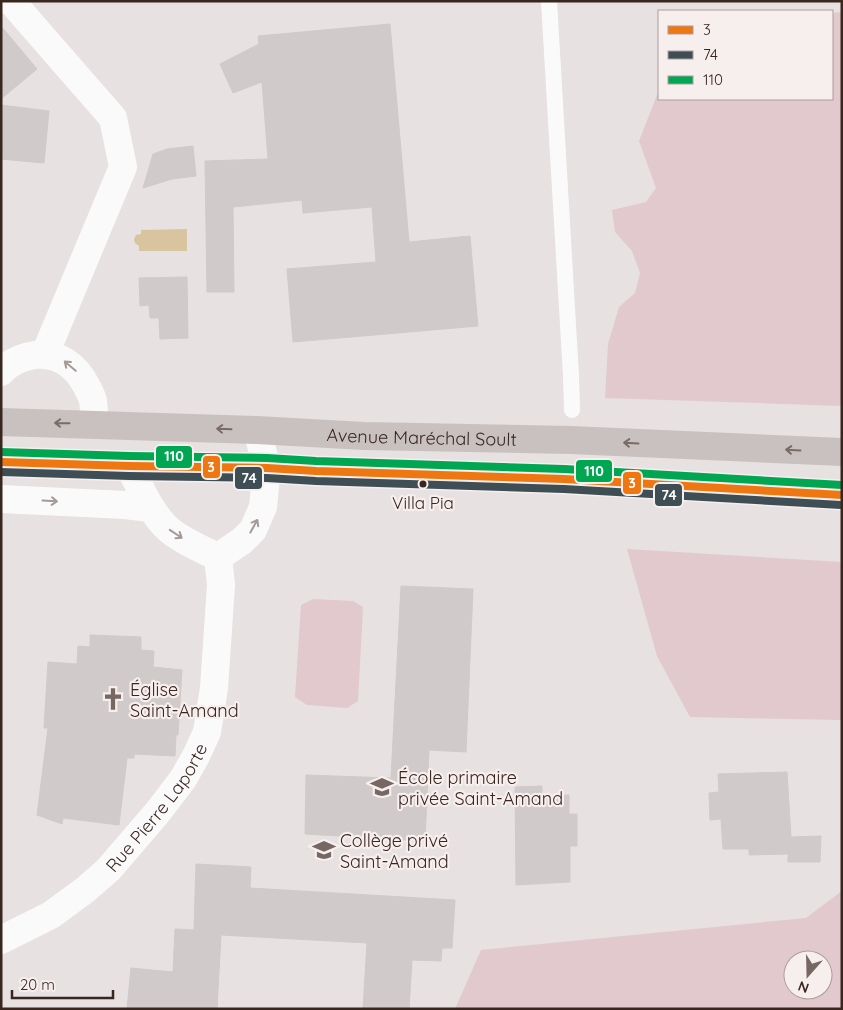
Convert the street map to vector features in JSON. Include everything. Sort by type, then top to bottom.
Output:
[{"type":"main road","name":"Avenue Maréchal Soult","points":[[1,422],[257,430],[364,436],[571,440],[842,452]]},
{"type":"main road","points":[[2,460],[130,466],[267,468],[564,479],[842,495]]},
{"type":"street","points":[[10,1],[113,118],[123,168],[45,354]]},
{"type":"street","points":[[1,372],[16,360],[30,356],[45,354],[62,359],[83,380],[93,400],[95,424]]},
{"type":"street","points":[[130,466],[150,508],[166,528],[218,557],[242,542],[253,530],[263,508],[267,468],[257,430]]},
{"type":"street","points":[[1,499],[150,508]]},
{"type":"street","name":"Rue Pierre Laporte","points":[[1,940],[50,915],[85,890],[108,870],[157,813],[183,779],[207,732],[214,688],[221,585],[218,557]]},
{"type":"lane","points":[[550,1],[572,410]]},
{"type":"shaded area","points":[[842,12],[842,406],[605,398],[608,344],[619,307],[635,293],[640,273],[632,251],[615,232],[612,210],[646,202],[656,188],[639,141],[658,93],[658,100],[833,100],[833,13]]},
{"type":"shaded area","points":[[187,229],[187,251],[139,251],[139,246],[135,243],[134,239],[136,235],[141,234],[141,230]]},
{"type":"shaded area","points":[[627,549],[842,562],[842,720],[690,717],[657,656]]},
{"type":"shaded area","points":[[313,599],[353,601],[363,607],[358,701],[347,708],[307,705],[295,697],[301,605]]},
{"type":"shaded area","points":[[842,891],[842,1009],[455,1009],[481,950],[806,918]]},
{"type":"building","points":[[390,24],[409,242],[470,236],[478,326],[293,342],[287,269],[376,262],[372,207],[303,213],[302,200],[233,207],[234,292],[207,292],[205,161],[268,159],[262,82],[233,93],[220,64],[259,44],[258,36]]},
{"type":"building","points":[[1,26],[37,69],[1,99]]},
{"type":"building","points":[[1,105],[49,111],[44,163],[1,159]]},
{"type":"building","points":[[193,146],[196,176],[172,179],[143,188],[153,154],[167,149]]},
{"type":"building","points":[[187,277],[188,338],[160,339],[159,318],[150,318],[149,305],[140,306],[139,278]]},
{"type":"building","points":[[401,586],[473,589],[466,752],[429,750],[425,841],[305,834],[306,775],[391,778]]},
{"type":"building","name":"Église Saint-Amand","points":[[90,635],[141,637],[141,650],[154,651],[153,667],[182,670],[175,756],[134,754],[134,758],[127,758],[119,825],[63,818],[62,824],[37,815],[48,728],[44,728],[48,662],[77,664],[78,646],[90,647]]},
{"type":"building","points":[[787,772],[791,837],[821,836],[820,862],[788,862],[788,854],[749,855],[749,849],[723,849],[721,819],[710,820],[709,793],[719,792],[718,774]]},
{"type":"building","points":[[542,786],[542,796],[569,795],[569,814],[577,814],[577,846],[570,846],[570,882],[516,885],[515,787]]},
{"type":"building","points":[[196,864],[251,867],[250,888],[455,900],[452,948],[442,948],[441,961],[412,960],[409,1009],[363,1009],[367,943],[221,935],[217,1009],[127,1009],[131,968],[173,972],[175,929],[194,930]]},
{"type":"transit line","name":"110","points":[[1,452],[267,458],[564,469],[842,485]]},
{"type":"transit line","name":"3","points":[[1,462],[267,468],[564,479],[842,495]]},
{"type":"transit line","name":"74","points":[[1,472],[267,478],[564,489],[841,505]]},
{"type":"place","name":"Villa Pia","points":[[423,484]]},
{"type":"place","name":"Église Saint-Amand","points":[[113,699]]},
{"type":"place","name":"École primaire privée Saint-Amand","points":[[382,787]]},
{"type":"place","name":"Collège privé Saint-Amand","points":[[324,850]]}]
